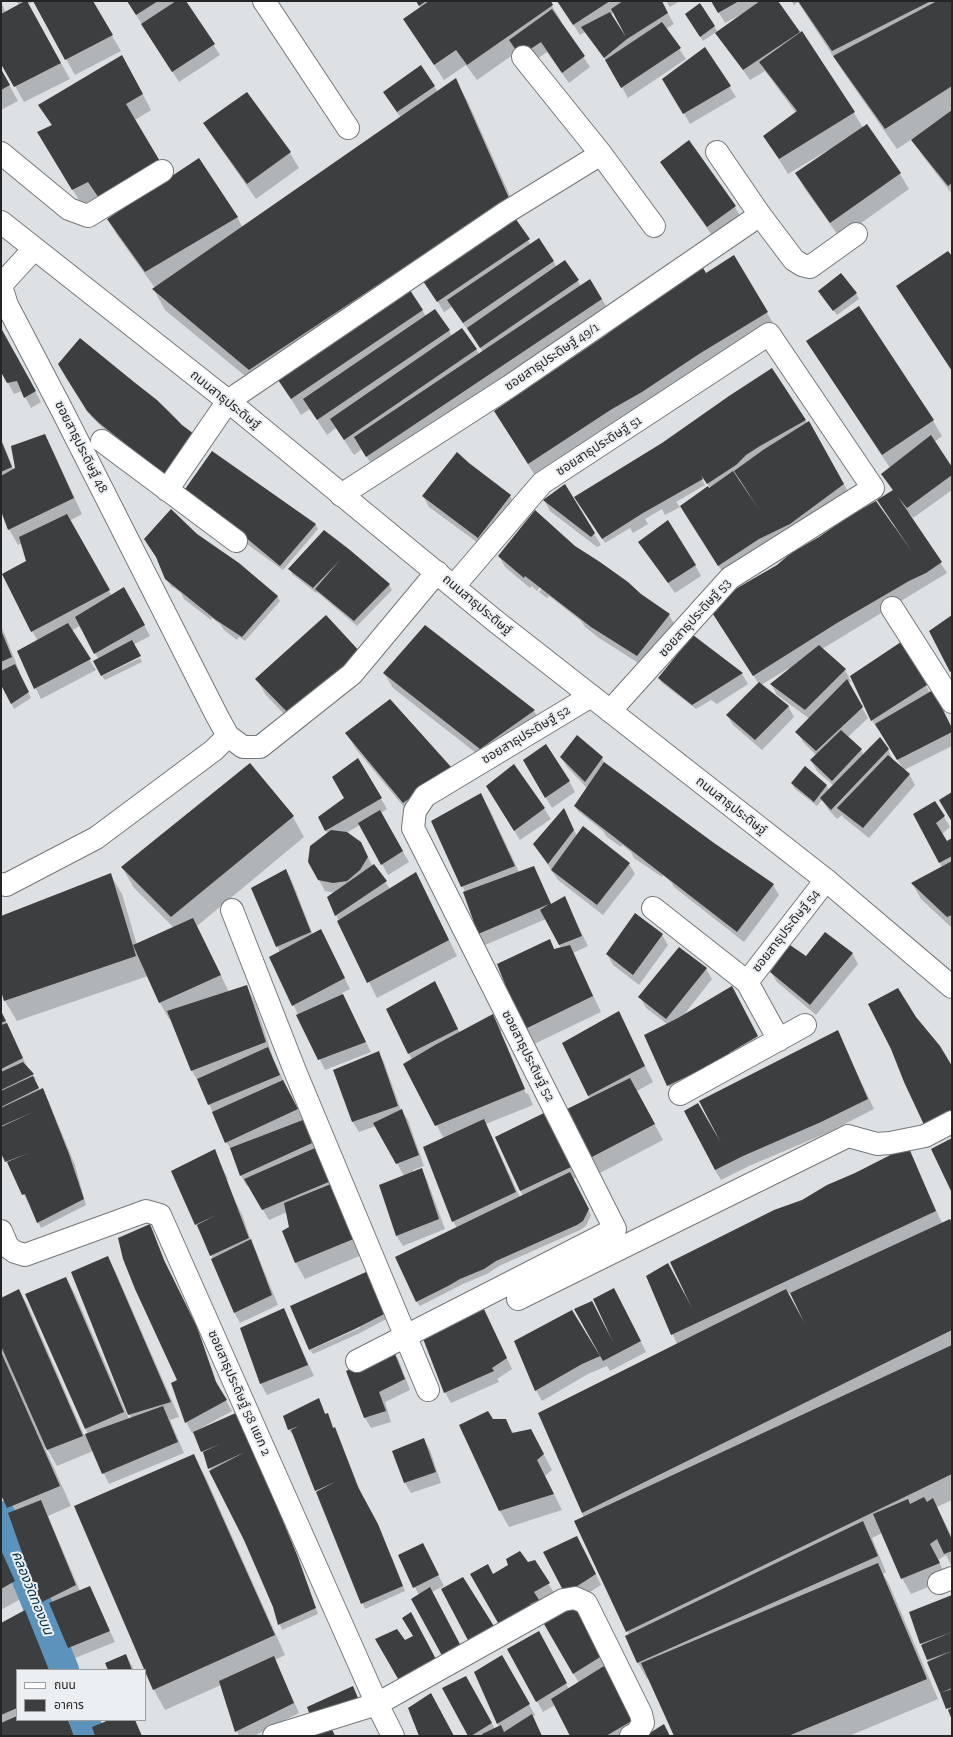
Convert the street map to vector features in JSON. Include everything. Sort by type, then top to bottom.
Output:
[{"type":"street","points":[[266,2],[348,128]]},
{"type":"street","points":[[523,58],[601,154],[654,226]]},
{"type":"street","points":[[717,152],[760,215],[794,260],[802,265],[810,267],[856,234]]},
{"type":"street","points":[[1,154],[69,209],[88,216],[162,171]]},
{"type":"street","points":[[167,490],[228,401],[505,213],[601,154]]},
{"type":"street","name":"ซอยสาธุประดิษฐ์ 49/1","points":[[341,495],[510,386],[760,215]]},
{"type":"street","name":"ถนนสาธุประดิษฐ์","points":[[1,222],[228,401],[494,620],[826,880],[952,987]]},
{"type":"street","name":"ซอยสาธุประดิษฐ์ 48","points":[[34,248],[1,286],[7,305],[228,736]]},
{"type":"street","name":"ซอยสาธุประดิษฐ์ 51","points":[[454,586],[542,483],[769,334],[873,488]]},
{"type":"street","points":[[102,441],[236,541]]},
{"type":"street","name":"ซอยสาธุประดิษฐ์ 53","points":[[610,711],[730,578],[873,488]]},
{"type":"street","points":[[1,884],[6,885],[96,838],[214,750],[228,736],[243,747],[260,747],[352,674],[437,572]]},
{"type":"street","points":[[892,608],[952,702]]},
{"type":"street","name":"ซอยสาธุประดิษฐ์ 52","points":[[357,1361],[615,1229],[413,828],[415,811],[425,796],[591,696]]},
{"type":"street","name":"ซอยสาธุประดิษฐ์ 54","points":[[747,982],[826,880]]},
{"type":"street","points":[[653,908],[747,982],[779,1040]]},
{"type":"street","points":[[232,910],[295,1071],[428,1390]]},
{"type":"street","points":[[680,1094],[805,1025]]},
{"type":"street","points":[[518,1299],[848,1136],[877,1144],[890,1143],[925,1136],[952,1122]]},
{"type":"street","name":"ซอยสาธุประดิษฐ์ 58 แยก 2","points":[[1,1231],[8,1247],[15,1252],[24,1255],[146,1211],[160,1215],[376,1704],[393,1736]]},
{"type":"street","points":[[274,1736],[376,1704],[563,1600],[575,1598],[586,1603],[641,1714],[643,1723],[637,1733],[631,1736]]},
{"type":"building","points":[[27,1],[61,63],[14,87],[1,64],[1,14]]},
{"type":"building","points":[[33,1],[93,1],[113,35],[65,60]]},
{"type":"building","points":[[127,1],[158,1],[136,15]]},
{"type":"building","points":[[176,1],[186,1],[215,44],[172,72],[141,24]]},
{"type":"building","points":[[416,1],[426,1],[419,6]]},
{"type":"building","points":[[429,1],[551,1],[553,5],[467,65],[456,50],[434,65],[403,19]]},
{"type":"building","points":[[557,1],[610,1],[573,25]]},
{"type":"building","points":[[623,1],[662,1],[668,13],[627,39],[604,58],[581,27],[610,12],[626,37],[611,9]]},
{"type":"building","points":[[711,1],[739,1],[718,13]]},
{"type":"building","points":[[760,1],[778,1],[800,32],[743,70],[715,33]]},
{"type":"building","points":[[798,1],[931,1],[832,51]]},
{"type":"building","points":[[937,1],[952,1],[952,86],[885,129],[833,56]]},
{"type":"building","points":[[700,3],[715,26],[700,37],[685,14]]},
{"type":"building","points":[[552,9],[585,56],[562,73],[541,42],[520,56],[509,40]]},
{"type":"building","points":[[662,22],[681,48],[621,88],[605,60]]},
{"type":"building","points":[[802,31],[855,112],[779,159],[763,136],[797,111],[759,62]]},
{"type":"building","points":[[705,47],[731,86],[683,114],[662,79]]},
{"type":"building","points":[[122,55],[143,94],[126,104],[161,163],[101,201],[88,182],[72,190],[37,132],[52,125],[38,105]]},
{"type":"building","points":[[421,65],[435,86],[397,112],[383,92]]},
{"type":"building","points":[[1,69],[10,85],[1,90]]},
{"type":"building","points":[[456,78],[509,198],[249,370],[152,289]]},
{"type":"building","points":[[247,92],[291,152],[247,184],[203,123]]},
{"type":"building","points":[[952,110],[952,183],[948,186],[911,140]]},
{"type":"building","points":[[867,124],[901,173],[830,223],[795,173]]},
{"type":"building","points":[[689,140],[736,206],[707,227],[660,162]]},
{"type":"building","points":[[199,158],[238,217],[145,272],[107,219]]},
{"type":"building","points":[[515,218],[530,239],[437,302],[423,281]]},
{"type":"building","points":[[539,238],[554,261],[463,323],[447,300]]},
{"type":"building","points":[[948,251],[952,256],[952,371],[896,286]]},
{"type":"building","points":[[734,255],[768,312],[699,354],[642,392],[612,409],[528,464],[494,411],[606,335],[644,304],[702,266],[706,273]]},
{"type":"building","points":[[565,260],[579,280],[480,348],[467,328]]},
{"type":"building","points":[[841,273],[857,293],[833,311],[818,291]]},
{"type":"building","points":[[590,279],[602,299],[366,457],[354,437]]},
{"type":"building","points":[[408,287],[423,310],[291,399],[276,377]]},
{"type":"building","points":[[859,306],[934,420],[882,455],[806,341]]},
{"type":"building","points":[[435,309],[450,330],[317,420],[303,399]]},
{"type":"building","points":[[1,328],[36,391],[24,398],[17,381],[7,383],[1,372]]},
{"type":"building","points":[[462,328],[477,349],[344,440],[330,419]]},
{"type":"building","points":[[80,338],[157,400],[182,425],[198,437],[165,475],[99,423],[87,411],[67,379],[58,364]]},
{"type":"building","points":[[772,368],[806,420],[746,455],[736,465],[707,484],[701,475],[703,479],[643,513],[602,539],[574,497],[662,443]]},
{"type":"building","points":[[809,421],[844,484],[790,524],[759,539],[718,566],[680,506],[708,486],[709,488],[733,471],[760,511],[734,471],[763,450]]},
{"type":"building","points":[[45,434],[74,498],[8,530],[1,511],[1,476],[15,468],[11,446]]},
{"type":"building","points":[[931,435],[952,467],[952,475],[907,508],[898,497],[942,562],[926,573],[909,581],[837,623],[753,676],[709,608],[732,591],[777,565],[791,553],[819,537],[849,516],[876,501],[913,553],[877,500],[893,490],[881,474]]},
{"type":"building","points":[[1,440],[12,467],[1,472]]},
{"type":"building","points":[[212,451],[316,524],[280,566],[227,522],[183,492]]},
{"type":"building","points":[[457,452],[511,495],[478,538],[422,496]]},
{"type":"building","points":[[565,484],[595,533],[591,537],[543,500]]},
{"type":"building","points":[[171,509],[197,534],[239,563],[278,596],[242,637],[216,620],[165,579],[156,557],[144,539]]},
{"type":"building","points":[[535,510],[575,546],[628,582],[641,594],[670,614],[637,656],[591,627],[525,576],[524,578],[498,556]]},
{"type":"building","points":[[67,514],[110,590],[31,632],[2,574],[26,561],[19,537]]},
{"type":"building","points":[[668,520],[696,565],[668,583],[638,542]]},
{"type":"building","points":[[324,530],[390,584],[354,621],[315,589],[340,560],[313,588],[288,569]]},
{"type":"building","points":[[124,587],[145,625],[94,654],[75,617]]},
{"type":"building","points":[[326,615],[362,654],[291,716],[255,679]]},
{"type":"building","points":[[952,615],[952,671],[950,672],[929,631]]},
{"type":"building","points":[[68,623],[91,659],[34,689],[17,651]]},
{"type":"building","points":[[425,625],[535,710],[480,749],[383,673]]},
{"type":"building","points":[[1,630],[12,657],[1,662]]},
{"type":"building","points":[[693,635],[743,673],[692,705],[658,678]]},
{"type":"building","points":[[132,640],[141,656],[101,676],[93,661]]},
{"type":"building","points":[[901,642],[927,685],[871,721],[850,676]]},
{"type":"building","points":[[819,645],[846,669],[805,710],[770,684]]},
{"type":"building","points":[[15,664],[29,692],[11,704],[1,685],[1,671]]},
{"type":"building","points":[[847,679],[863,707],[816,751],[795,732]]},
{"type":"building","points":[[759,682],[789,706],[755,740],[726,715]]},
{"type":"building","points":[[933,690],[952,728],[952,732],[897,760],[875,724]]},
{"type":"building","points":[[390,699],[452,768],[403,803],[345,733]]},
{"type":"building","points":[[841,730],[862,749],[832,781],[810,760]]},
{"type":"building","points":[[577,735],[603,757],[585,782],[560,757]]},
{"type":"building","points":[[880,737],[889,749],[831,810],[820,798]]},
{"type":"building","points":[[546,744],[570,781],[545,798],[523,760]]},
{"type":"building","points":[[888,755],[910,774],[863,828],[837,808]]},
{"type":"building","points":[[358,758],[382,798],[325,831],[318,817],[344,798],[332,777]]},
{"type":"building","points":[[604,762],[714,843],[774,884],[737,932],[574,806]]},
{"type":"building","points":[[250,763],[294,816],[171,917],[121,867]]},
{"type":"building","points":[[514,764],[545,808],[514,831],[486,786]]},
{"type":"building","points":[[805,766],[827,785],[814,802],[791,783]]},
{"type":"building","points":[[952,792],[952,822],[939,800]]},
{"type":"building","points":[[481,793],[515,866],[461,887],[431,821]]},
{"type":"building","points":[[935,801],[945,816],[936,823],[947,841],[952,838],[952,856],[939,863],[913,814]]},
{"type":"building","points":[[564,808],[574,830],[548,864],[533,844]]},
{"type":"building","points":[[380,810],[403,851],[381,865],[358,823]]},
{"type":"building","points":[[583,826],[630,863],[597,905],[551,870]]},
{"type":"building","points":[[331,830],[347,832],[361,842],[368,857],[360,870],[347,881],[333,883],[318,880],[308,862],[310,846]]},
{"type":"building","points":[[952,861],[952,915],[947,917],[911,883]]},
{"type":"building","points":[[374,864],[387,881],[335,916],[327,897]]},
{"type":"building","points":[[534,866],[551,904],[565,896],[582,936],[559,945],[540,910],[549,904],[478,934],[463,892]]},
{"type":"building","points":[[286,869],[311,932],[276,947],[251,888]]},
{"type":"building","points":[[416,872],[449,940],[367,983],[337,921]]},
{"type":"building","points":[[111,873],[136,956],[4,1001],[1,991],[1,916]]},
{"type":"building","points":[[635,913],[663,934],[633,975],[606,954]]},
{"type":"building","points":[[193,918],[221,975],[159,1003],[133,945]]},
{"type":"building","points":[[321,929],[345,978],[292,1006],[269,957]]},
{"type":"building","points":[[825,932],[853,953],[810,1005],[770,972],[790,945],[806,956]]},
{"type":"building","points":[[550,939],[554,949],[570,945],[593,996],[523,1030],[497,964]]},
{"type":"building","points":[[679,947],[707,968],[666,1019],[638,997]]},
{"type":"building","points":[[435,981],[458,1029],[408,1054],[386,1009]]},
{"type":"building","points":[[247,985],[266,1042],[191,1071],[167,1011]]},
{"type":"building","points":[[732,986],[758,1036],[717,1062],[667,1086],[644,1035],[678,1018]]},
{"type":"building","points":[[898,988],[916,1017],[940,1046],[952,1066],[952,1117],[926,1129],[904,1082],[891,1049],[868,1004]]},
{"type":"building","points":[[343,994],[366,1042],[318,1060],[296,1015]]},
{"type":"building","points":[[1,1011],[6,1021],[1,1023]]},
{"type":"building","points":[[619,1011],[645,1066],[588,1096],[562,1043]]},
{"type":"building","points":[[493,1014],[525,1089],[435,1126],[403,1064]]},
{"type":"building","points":[[7,1023],[23,1058],[1,1069],[1,1025]]},
{"type":"building","points":[[838,1030],[868,1099],[715,1170],[684,1111],[698,1103],[721,1143],[699,1101]]},
{"type":"building","points":[[268,1047],[280,1075],[208,1105],[197,1079]]},
{"type":"building","points":[[379,1051],[398,1106],[352,1122],[333,1070]]},
{"type":"building","points":[[23,1062],[34,1074],[1,1090],[1,1072]]},
{"type":"building","points":[[33,1076],[39,1088],[1,1107],[1,1091]]},
{"type":"building","points":[[630,1078],[655,1124],[590,1158],[565,1110]]},
{"type":"building","points":[[283,1080],[298,1109],[225,1143],[212,1112]]},
{"type":"building","points":[[43,1088],[69,1154],[84,1199],[37,1223],[25,1194],[22,1195],[7,1162],[29,1153],[5,1162],[1,1153],[1,1127],[33,1112],[1,1126],[1,1108]]},
{"type":"building","points":[[402,1109],[419,1155],[396,1164],[373,1123]]},
{"type":"building","points":[[546,1112],[571,1167],[520,1191],[495,1137]]},
{"type":"building","points":[[484,1119],[516,1192],[452,1222],[423,1147]]},
{"type":"building","points":[[303,1120],[312,1143],[240,1176],[230,1148]]},
{"type":"building","points":[[952,1138],[952,1193],[931,1149]]},
{"type":"building","points":[[908,1146],[936,1211],[671,1335],[646,1276],[668,1263],[692,1308],[670,1262],[774,1210],[802,1200],[827,1185],[855,1173]]},
{"type":"building","points":[[315,1148],[331,1181],[262,1210],[244,1179]]},
{"type":"building","points":[[215,1149],[249,1238],[210,1256],[197,1225],[216,1215],[195,1225],[171,1171]]},
{"type":"building","points":[[422,1168],[439,1219],[396,1236],[379,1185]]},
{"type":"building","points":[[570,1172],[589,1209],[583,1221],[496,1261],[484,1269],[460,1279],[416,1302],[395,1257]]},
{"type":"building","points":[[336,1182],[356,1238],[295,1263],[282,1231],[289,1227],[284,1203]]},
{"type":"building","points":[[950,1219],[952,1223],[952,1330],[582,1513],[538,1413],[786,1289],[804,1322],[790,1293]]},
{"type":"building","points":[[150,1224],[164,1260],[197,1327],[216,1382],[227,1400],[185,1423],[171,1383],[177,1380],[135,1289],[123,1259],[118,1238]]},
{"type":"building","points":[[251,1239],[272,1295],[234,1313],[211,1259]]},
{"type":"building","points":[[108,1256],[171,1402],[128,1415],[71,1272]]},
{"type":"building","points":[[375,1268],[392,1310],[309,1350],[290,1306]]},
{"type":"building","points":[[66,1277],[124,1412],[85,1429],[25,1294]]},
{"type":"building","points":[[614,1288],[641,1341],[603,1361],[574,1309],[592,1301],[613,1342],[593,1299]]},
{"type":"building","points":[[19,1289],[83,1436],[47,1450],[1,1346],[1,1298]]},
{"type":"building","points":[[483,1307],[507,1358],[492,1368],[494,1371],[444,1393],[422,1336]]},
{"type":"building","points":[[284,1308],[308,1365],[260,1384],[240,1328]]},
{"type":"building","points":[[572,1310],[600,1356],[582,1364],[535,1391],[514,1341]]},
{"type":"building","points":[[952,1345],[952,1474],[626,1632],[574,1521]]},
{"type":"building","points":[[393,1349],[405,1379],[379,1392],[386,1411],[364,1418],[346,1371]]},
{"type":"building","points":[[1,1352],[60,1486],[7,1508],[1,1495]]},
{"type":"building","points":[[319,1398],[325,1414],[328,1413],[333,1428],[335,1427],[358,1487],[378,1524],[403,1586],[361,1604],[316,1492],[335,1482],[315,1491],[291,1430],[299,1426],[288,1430],[283,1416]]},
{"type":"building","points":[[163,1406],[178,1442],[102,1474],[85,1434]]},
{"type":"building","points":[[488,1411],[493,1419],[506,1419],[512,1433],[531,1429],[544,1454],[537,1460],[554,1494],[499,1511],[459,1425]]},
{"type":"building","points":[[238,1412],[297,1555],[316,1608],[278,1625],[273,1607],[244,1540],[209,1471],[245,1452],[208,1469],[203,1452],[220,1444],[201,1452],[193,1432]]},
{"type":"building","points":[[424,1438],[436,1472],[404,1483],[392,1451]]},
{"type":"building","points":[[194,1454],[275,1635],[153,1690],[146,1674],[146,1669],[144,1669],[74,1506]]},
{"type":"building","points":[[924,1497],[927,1502],[933,1498],[952,1540],[952,1551],[944,1554],[937,1539],[930,1544],[940,1563],[901,1579],[873,1514],[908,1499],[910,1504]]},
{"type":"building","points":[[41,1500],[76,1585],[40,1603],[8,1513]]},
{"type":"building","points":[[863,1521],[878,1556],[637,1663],[625,1636]]},
{"type":"building","points":[[577,1536],[596,1574],[565,1594],[543,1552]]},
{"type":"building","points":[[423,1543],[439,1575],[413,1588],[398,1555]]},
{"type":"building","points":[[1,1550],[15,1581],[1,1589]]},
{"type":"building","points":[[520,1551],[528,1562],[535,1560],[550,1583],[534,1592],[539,1600],[530,1604],[532,1611],[501,1628],[470,1574],[488,1564],[493,1574],[508,1565],[506,1559]]},
{"type":"building","points":[[878,1563],[927,1679],[788,1736],[674,1736],[641,1663]]},
{"type":"building","points":[[463,1577],[497,1631],[471,1646],[441,1589]]},
{"type":"building","points":[[90,1586],[110,1631],[68,1648],[49,1603]]},
{"type":"building","points":[[430,1587],[463,1650],[445,1661],[411,1599]]},
{"type":"building","points":[[952,1595],[952,1632],[920,1644],[909,1612]]},
{"type":"building","points":[[575,1605],[605,1654],[573,1674],[544,1624]]},
{"type":"building","points":[[25,1610],[49,1669],[16,1669],[16,1708],[1,1715],[1,1623]]},
{"type":"building","points":[[411,1612],[438,1663],[401,1684],[375,1639],[397,1629],[405,1640],[413,1636],[402,1618]]},
{"type":"building","points":[[539,1631],[567,1683],[536,1702],[507,1649]]},
{"type":"building","points":[[952,1632],[952,1651],[927,1660],[921,1645]]},
{"type":"building","points":[[952,1651],[952,1688],[940,1693],[927,1662]]},
{"type":"building","points":[[126,1654],[132,1669],[108,1669],[105,1663]]},
{"type":"building","points":[[502,1655],[530,1704],[497,1724],[474,1672]]},
{"type":"building","points":[[274,1656],[294,1703],[235,1732],[219,1681]]},
{"type":"building","points":[[604,1666],[635,1719],[606,1736],[570,1736],[551,1699]]},
{"type":"building","points":[[466,1676],[492,1723],[471,1736],[468,1736],[442,1688]]},
{"type":"building","points":[[353,1686],[358,1698],[311,1718],[307,1707]]},
{"type":"building","points":[[952,1689],[952,1707],[946,1709],[940,1693]]},
{"type":"building","points":[[431,1693],[454,1736],[419,1736],[408,1708]]},
{"type":"building","points":[[952,1708],[952,1720],[948,1710]]},
{"type":"building","points":[[532,1714],[542,1736],[483,1736],[482,1734],[501,1725],[504,1732]]},
{"type":"building","points":[[16,1716],[16,1721],[68,1721],[74,1736],[1,1736],[1,1723]]},
{"type":"building","points":[[107,1721],[135,1721],[142,1736],[95,1736],[92,1727]]},
{"type":"building","points":[[329,1723],[335,1736],[315,1736],[312,1728]]},
{"type":"building","points":[[664,1724],[670,1736],[645,1736]]},
{"type":"waterway","name":"คลองวัดทองบน","points":[[1,1516],[64,1669]]},
{"type":"waterway","name":"คลองวัดทองบน","points":[[84,1721],[91,1736]]}]
